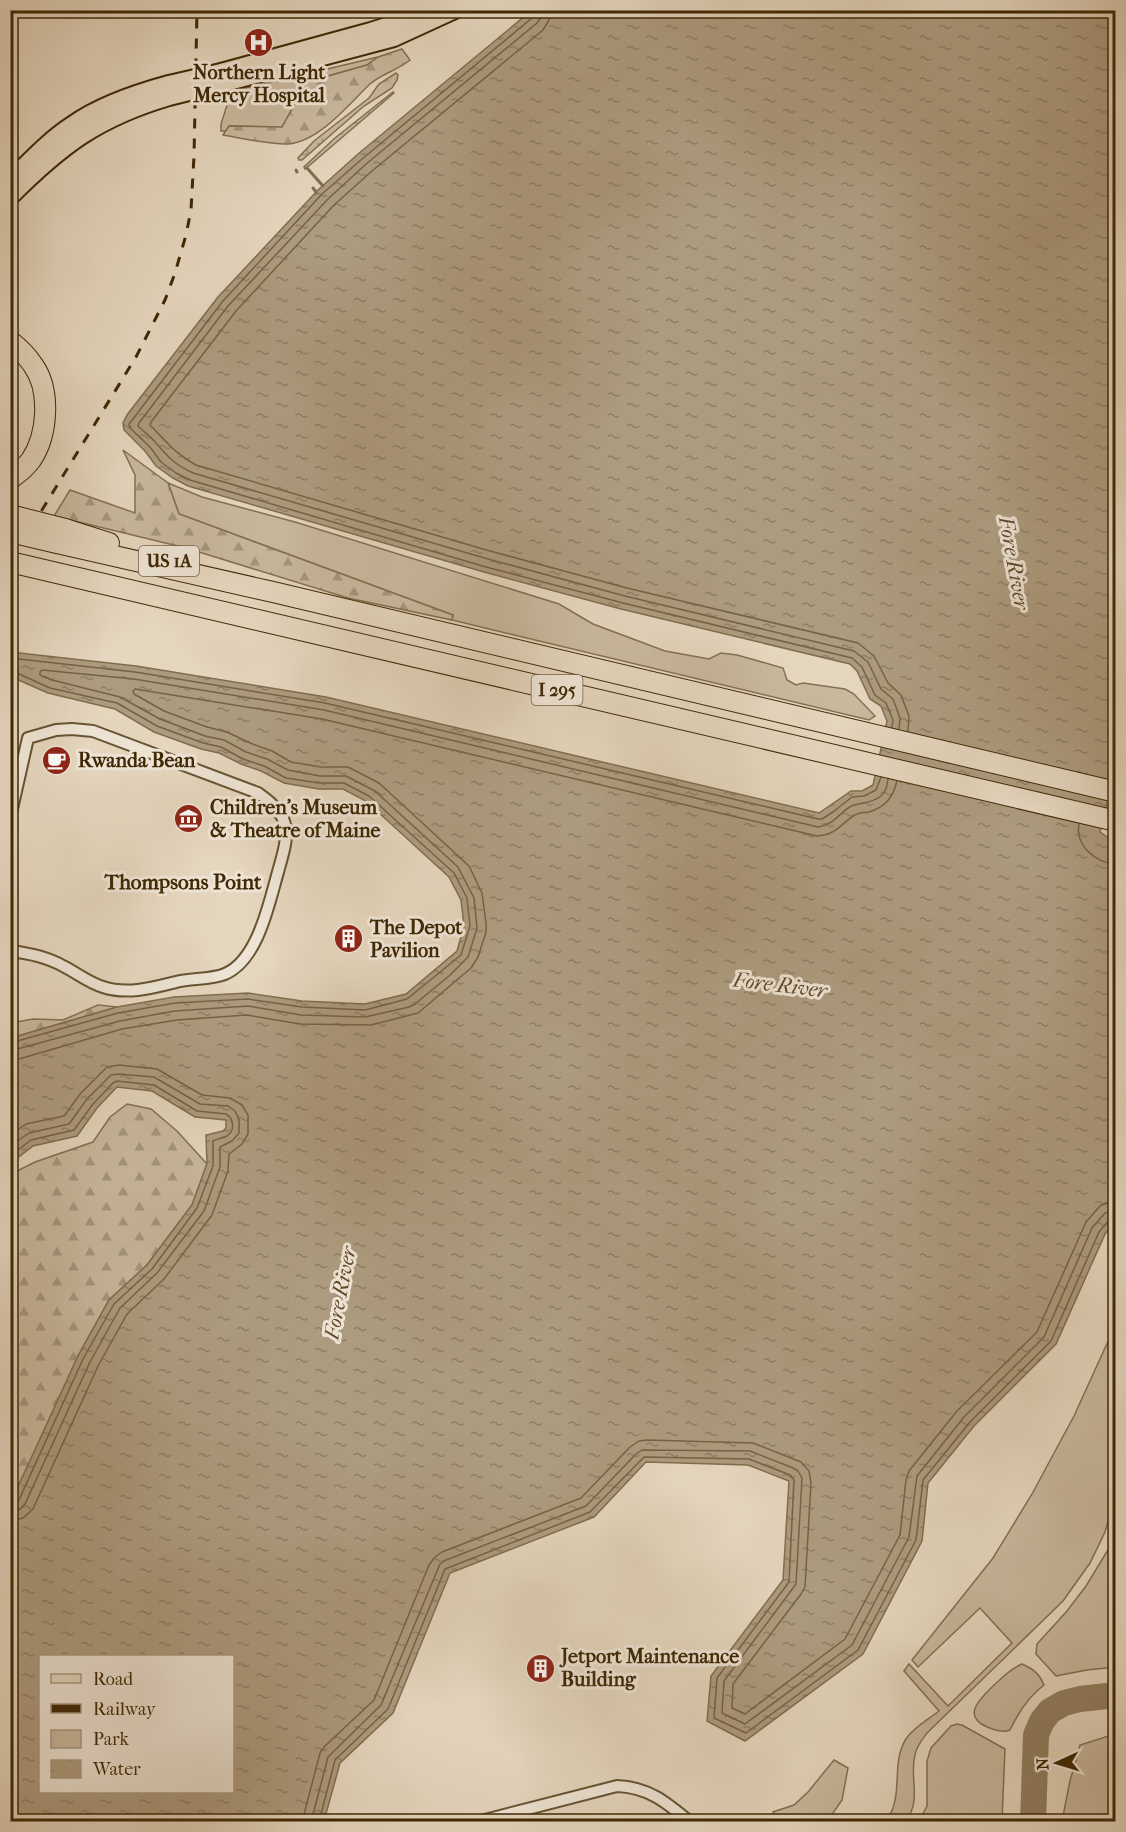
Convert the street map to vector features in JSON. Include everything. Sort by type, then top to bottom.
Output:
[{"type":"highway","points":[[10,341],[34,366],[40,378],[46,412],[43,431],[33,458],[23,470],[10,478]]},
{"type":"highway","points":[[10,515],[61,536]]},
{"type":"highway","name":"I 295","points":[[10,532],[61,536],[273,592],[1115,792]]},
{"type":"highway","points":[[10,562],[40,573]]},
{"type":"highway","name":"US 1A","points":[[10,572],[40,573],[118,587]]},
{"type":"highway","name":"I 295","points":[[118,587],[1112,820]]},
{"type":"main road","points":[[221,78],[412,18],[428,10]]},
{"type":"main road","points":[[10,180],[45,146],[77,129],[104,121],[117,109],[169,91],[394,38],[455,10]]},
{"type":"main road","points":[[10,197],[55,154],[77,129]]},
{"type":"street","points":[[10,819],[28,738],[56,730],[83,730],[93,731],[258,793],[275,804],[282,814],[287,836],[257,939],[243,962],[222,975],[145,989],[120,990],[93,984],[62,965],[38,956],[10,951]]},
{"type":"street","points":[[477,1821],[617,1786],[633,1786],[648,1792],[690,1821]]},
{"type":"green space","points":[[402,49],[410,60],[370,84],[333,121],[311,137],[300,142],[281,144],[223,135],[229,126],[282,127],[307,82],[367,65],[378,57]]},
{"type":"green space","points":[[378,57],[367,65],[307,82],[282,127],[230,126],[226,131],[221,131],[228,102],[221,103],[221,94]]},
{"type":"green space","points":[[396,73],[397,80],[392,88],[364,106],[302,160],[299,160],[298,158],[314,141],[369,98],[379,84]]},
{"type":"green space","points":[[393,92],[305,169],[304,167],[335,138]]},
{"type":"green space","points":[[123,450],[168,483],[179,514],[453,615],[452,620],[348,598],[186,548],[54,516],[70,490],[135,513],[135,475]]},
{"type":"green space","points":[[168,483],[202,497],[295,522],[559,604],[593,624],[665,651],[709,659],[721,653],[737,655],[783,668],[787,680],[796,685],[803,683],[845,689],[854,694],[875,716],[869,720],[452,620],[453,615],[179,514]]},
{"type":"green space","points":[[98,1005],[117,1007],[11,1038],[11,1023],[33,1019],[63,1020]]},
{"type":"green space","points":[[127,1104],[151,1109],[177,1131],[207,1164],[192,1205],[147,1265],[109,1300],[78,1356],[11,1505],[11,1174],[35,1162],[93,1142],[110,1117]]},
{"type":"green space","points":[[1115,1326],[1116,1492],[1105,1532],[1090,1563],[1063,1601],[927,1733],[916,1752],[911,1813],[906,1821],[886,1821],[895,1801],[901,1749],[913,1731],[939,1711],[904,1671],[909,1664],[948,1706],[1012,1643],[980,1608],[918,1667],[912,1660],[993,1558],[1032,1494],[1074,1416]]},
{"type":"green space","points":[[1115,1530],[1115,1667],[1056,1676],[1036,1654],[1037,1644],[1086,1586],[1111,1545]]},
{"type":"green space","points":[[1022,1664],[1035,1672],[1044,1685],[1024,1706],[1010,1730],[999,1731],[980,1723],[974,1713],[978,1702],[1003,1677]]},
{"type":"green space","points":[[957,1724],[1005,1749],[1002,1821],[919,1821],[927,1806],[927,1761],[931,1748],[951,1726]]},
{"type":"green space","points":[[1115,1734],[1115,1821],[1062,1821],[1080,1745]]},
{"type":"green space","points":[[834,1760],[848,1768],[842,1800],[833,1813],[832,1821],[780,1821],[773,1812],[794,1805],[808,1792]]},
{"type":"water","name":"Fore River","points":[[531,11],[1115,11],[1116,769],[1100,832],[1116,843],[1115,1222],[1105,1234],[1056,1344],[974,1426],[928,1483],[922,1541],[863,1654],[745,1741],[707,1721],[711,1676],[783,1580],[789,1481],[748,1465],[646,1462],[594,1517],[450,1573],[393,1713],[340,1763],[324,1821],[11,1821],[10,1504],[78,1356],[109,1300],[147,1265],[192,1205],[207,1164],[206,1135],[223,1131],[226,1128],[226,1120],[195,1117],[152,1091],[117,1087],[97,1108],[77,1136],[33,1146],[11,1163],[11,1038],[117,1007],[174,997],[248,993],[302,1001],[365,1004],[406,994],[457,951],[464,926],[461,900],[449,877],[366,801],[343,789],[319,789],[284,783],[219,753],[154,732],[115,709],[48,693],[11,678],[11,652],[136,666],[326,697],[819,813],[851,791],[862,791],[873,785],[887,721],[881,706],[870,699],[857,671],[850,664],[621,609],[484,572],[188,486],[156,466],[124,430],[123,423],[127,415],[218,297],[318,190],[358,154]]},
{"type":"waterway","points":[[307,168],[323,186]]},
{"type":"waterway","points":[[313,188],[316,192]]},
{"type":"taxiway","points":[[1033,1822],[1036,1735],[1042,1721],[1050,1711],[1064,1703],[1116,1695]]},
{"type":"railway","points":[[10,562],[136,357],[165,300],[175,273],[191,210],[197,10]]},
{"type":"place","name":"Northern Light Mercy Hospital","points":[[259,42]]},
{"type":"place","name":"Rwanda Bean","points":[[57,760]]},
{"type":"place","name":"Children's Museum & Theatre of Maine","points":[[189,818]]},
{"type":"place","name":"The Depot Pavilion","points":[[349,938]]},
{"type":"place","name":"Jetport Maintenance Building","points":[[540,1668]]},
{"type":"district","name":"Thompsons Point","points":[[183,882]]}]
